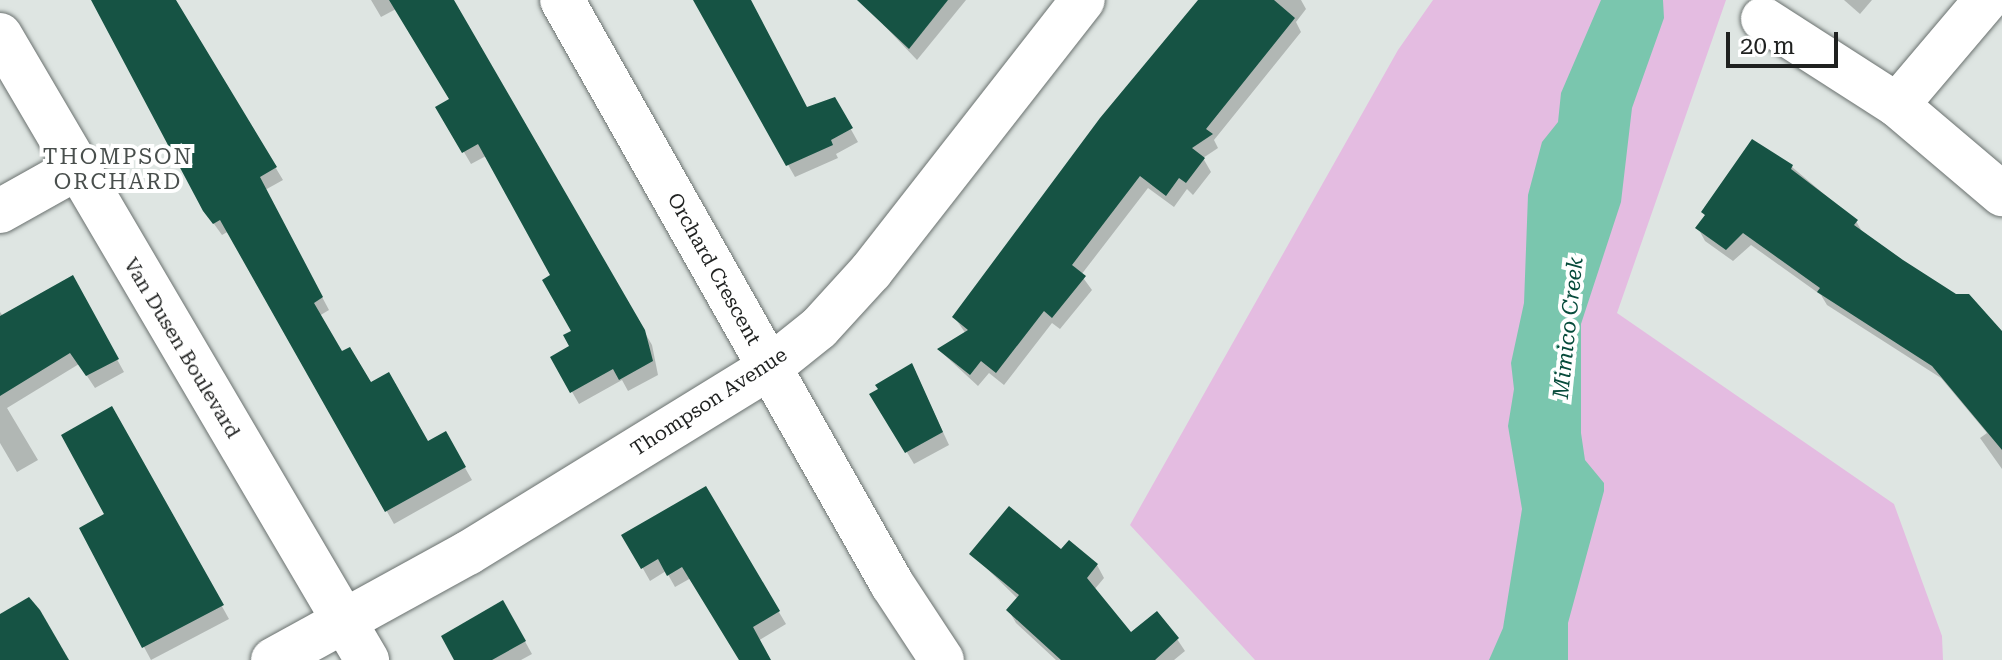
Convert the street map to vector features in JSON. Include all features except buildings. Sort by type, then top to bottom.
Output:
[{"type":"street","name":"Orchard Crescent","points":[[562,0],[892,584],[942,660]]},
{"type":"street","name":"Thompson Avenue","points":[[273,660],[468,553],[769,368],[819,328],[871,271],[1083,0]]},
{"type":"street","points":[[1897,105],[1986,0]]},
{"type":"street","points":[[1763,19],[1897,105],[2002,194]]},
{"type":"street","name":"Van Dusen Boulevard","points":[[0,35],[75,169],[367,660]]},
{"type":"street","points":[[0,211],[75,169]]},
{"type":"shaded area","points":[[1433,0],[1726,0],[1617,313],[1894,504],[1942,636],[1943,660],[1255,660],[1130,525],[1398,50]]},
{"type":"water","name":"Mimico Creek","points":[[1601,0],[1663,0],[1664,18],[1632,108],[1621,202],[1581,324],[1581,433],[1585,460],[1604,483],[1604,491],[1568,623],[1568,660],[1489,660],[1503,628],[1522,509],[1508,426],[1514,389],[1511,363],[1524,303],[1528,195],[1542,142],[1558,122],[1561,93]]},
{"type":"district","name":"THOMPSON ORCHARD","points":[[118,168]]}]
